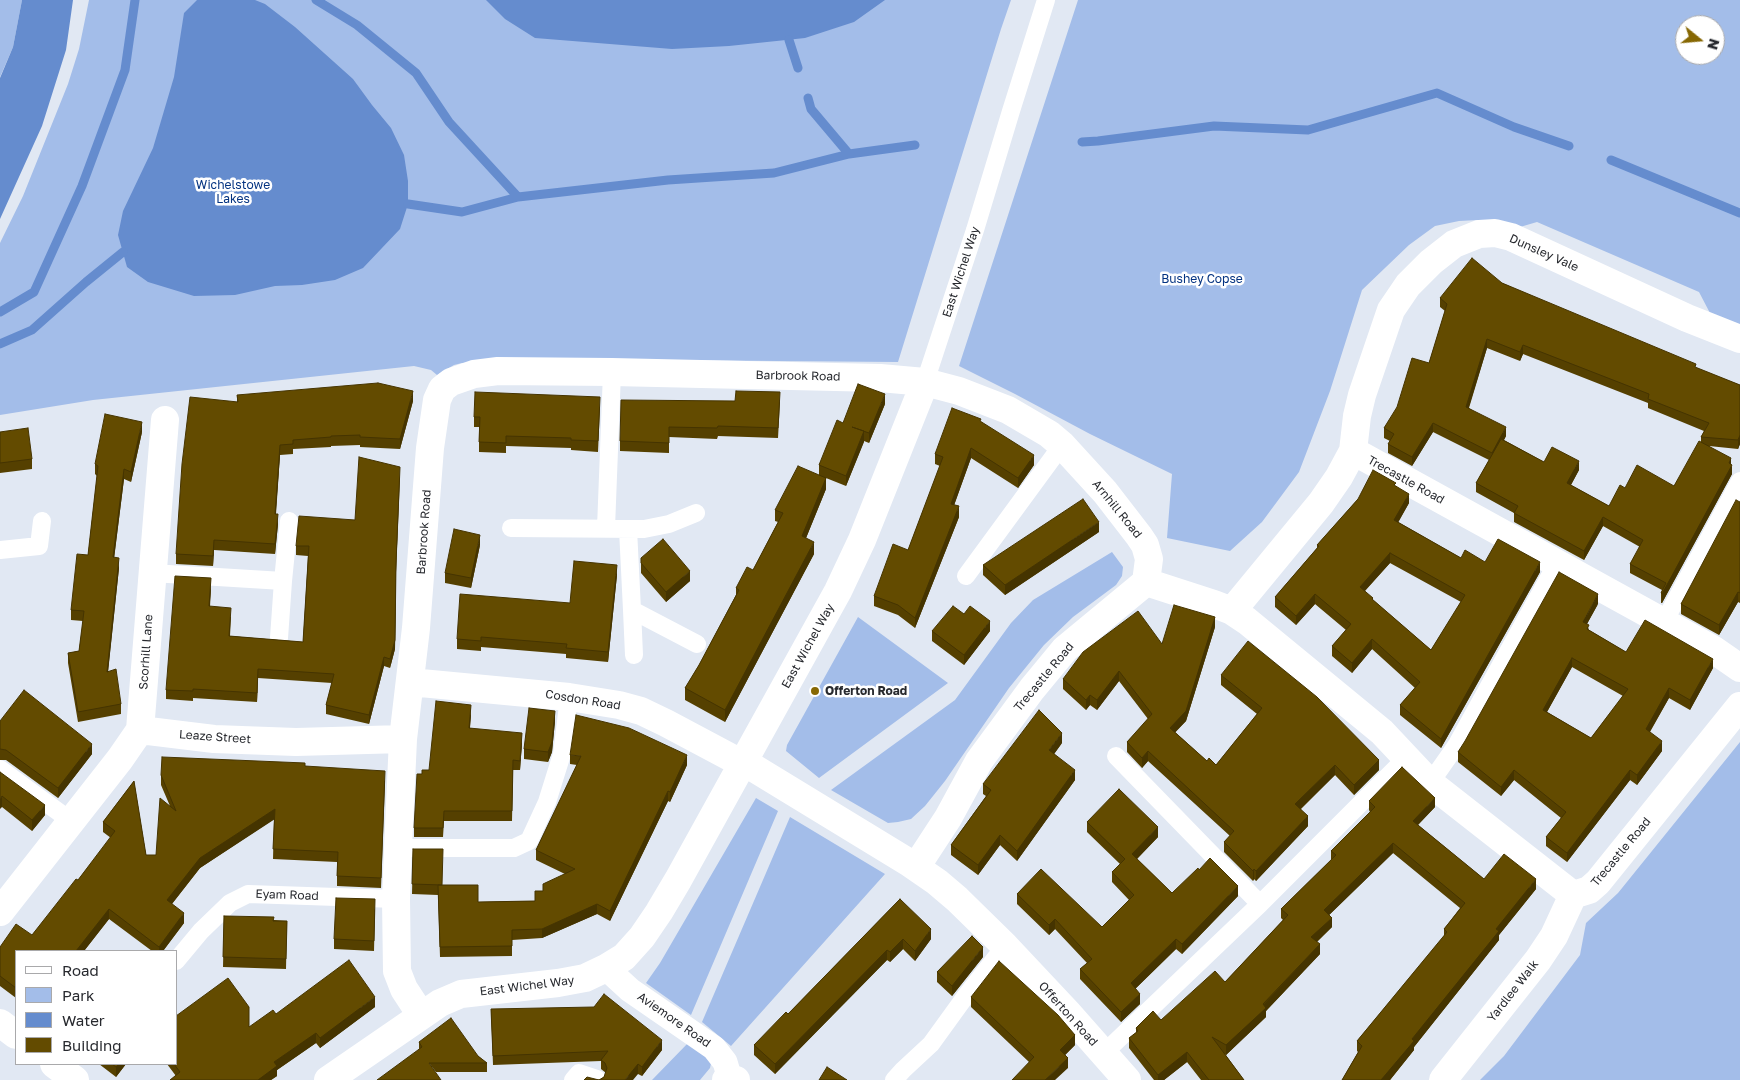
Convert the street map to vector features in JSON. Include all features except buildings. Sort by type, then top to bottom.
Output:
[{"type":"street","name":"Dunsley Vale","points":[[1353,450],[1357,416],[1362,395],[1391,310],[1408,285],[1430,262],[1454,244],[1479,234],[1495,233],[1510,237],[1687,318],[1740,339]]},
{"type":"street","name":"Barbrook Road","points":[[421,1015],[404,989],[396,971],[396,899],[404,739],[416,628],[430,448],[434,413],[442,389],[460,378],[498,371],[880,378],[925,382]]},
{"type":"street","name":"Arnhill Road","points":[[925,382],[958,390],[1008,410],[1049,434],[1062,445],[1105,492],[1140,536],[1149,559],[1146,582]]},
{"type":"street","name":"East Wichel Way","points":[[328,1080],[440,1002],[461,994],[558,984],[585,978],[624,957],[642,937],[660,912],[838,592],[862,540],[925,382]]},
{"type":"street","name":"Scorhill Lane","points":[[140,730],[165,420]]},
{"type":"street","name":"Trecastle Road","points":[[1232,611],[1321,503],[1353,450],[1714,650],[1740,668]]},
{"type":"street","name":"Trecastle Road","points":[[916,867],[948,818],[980,761],[1032,689],[1064,649],[1146,582]]},
{"type":"street","points":[[1146,582],[1214,604],[1232,611],[1247,621],[1361,713],[1396,745],[1430,783],[1573,895]]},
{"type":"street","name":"Cosdon Road","points":[[410,682],[569,696],[619,705],[641,712],[674,727],[744,763]]},
{"type":"street","name":"Trecastle Road","points":[[1573,895],[1589,890],[1598,882],[1740,706]]},
{"type":"street","points":[[0,912],[120,759],[140,730]]},
{"type":"street","name":"Leaze Street","points":[[140,730],[214,739],[287,741],[404,739]]},
{"type":"street","name":"Offerton Road","points":[[744,763],[916,867],[957,899],[1005,946],[1112,1070]]},
{"type":"street","name":"Yardlee Walk","points":[[1444,1080],[1538,960],[1554,936],[1573,895]]},
{"type":"street","name":"Aviemore Road","points":[[606,968],[630,990],[714,1048],[724,1062],[731,1080]]},
{"type":"street","points":[[0,1023],[15,1034]]},
{"type":"lane","name":"East Wichel Way","points":[[925,382],[975,230],[1046,0]]},
{"type":"lane","points":[[606,528],[612,372]]},
{"type":"lane","points":[[966,576],[1062,445]]},
{"type":"lane","points":[[1664,622],[1740,481]]},
{"type":"lane","points":[[512,528],[644,529],[669,524],[696,513]]},
{"type":"lane","points":[[0,550],[40,546],[42,521]]},
{"type":"lane","points":[[279,638],[289,521]]},
{"type":"lane","points":[[628,529],[634,656]]},
{"type":"lane","points":[[1430,783],[1456,746],[1557,563]]},
{"type":"lane","points":[[152,573],[283,581]]},
{"type":"lane","points":[[632,610],[697,644]]},
{"type":"lane","points":[[398,848],[514,848],[529,841],[547,802],[562,754],[569,696]]},
{"type":"lane","points":[[1116,756],[1260,904]]},
{"type":"lane","name":"Offerton Road","points":[[1112,1070],[1260,904],[1406,758]]},
{"type":"lane","points":[[0,769],[71,821]]},
{"type":"lane","name":"Eyam Road","points":[[178,959],[201,931],[230,902],[248,894],[396,899]]},
{"type":"lane","points":[[894,1080],[931,1044],[1005,946]]},
{"type":"lane","points":[[573,1080],[579,1073],[597,1079]]},
{"type":"green space","points":[[0,0],[22,0],[13,47],[0,77]]},
{"type":"green space","name":"Wichelstowe Lakes","points":[[89,0],[1011,0],[898,362],[536,359],[462,363],[454,365],[437,375],[431,370],[414,366],[93,400],[0,415],[0,243],[23,196],[68,84],[79,49]]},
{"type":"green space","name":"Bushey Copse","points":[[1078,0],[1740,0],[1740,327],[1711,315],[1699,292],[1537,222],[1520,227],[1478,220],[1459,221],[1435,226],[1409,245],[1362,290],[1330,391],[1299,472],[1262,522],[1230,551],[1167,538],[1172,474],[1090,434],[959,366]]},
{"type":"green space","points":[[1112,552],[1123,567],[1122,576],[1116,585],[1073,617],[1044,645],[1009,688],[945,781],[925,806],[911,819],[888,823],[831,790],[955,700],[1011,623],[1033,600]]},
{"type":"green space","points":[[858,617],[948,683],[819,778],[786,751],[787,745]]},
{"type":"green space","points":[[1740,742],[1740,1080],[1480,1080],[1504,1056],[1580,955],[1586,923],[1618,893]]},
{"type":"green space","points":[[756,798],[778,811],[691,1015],[646,983],[660,963]]},
{"type":"green space","points":[[790,817],[885,874],[731,1046],[702,1022]]},
{"type":"green space","points":[[688,1043],[712,1059],[710,1068],[700,1080],[652,1080]]},
{"type":"water","points":[[22,0],[73,0],[66,50],[42,126],[0,219],[0,78],[13,47]]},
{"type":"water","points":[[197,0],[255,0],[265,4],[295,27],[353,79],[391,128],[404,155],[408,181],[408,204],[400,229],[363,268],[335,280],[302,285],[275,286],[235,295],[194,296],[148,282],[127,267],[118,235],[123,211],[153,148],[174,77],[184,13]]},
{"type":"water","points":[[486,0],[885,0],[854,22],[805,38],[729,46],[672,49],[535,38],[505,19]]},
{"type":"waterway","points":[[0,312],[34,292],[82,186],[125,70],[135,0]]},
{"type":"waterway","points":[[316,0],[357,25],[416,73],[449,122],[518,197]]},
{"type":"waterway","points":[[789,40],[798,68]]},
{"type":"waterway","points":[[1082,142],[1214,126],[1308,130],[1437,93],[1514,127],[1569,146]]},
{"type":"waterway","points":[[808,98],[811,109],[849,154]]},
{"type":"waterway","points":[[408,204],[462,212],[518,197],[668,180],[774,173],[849,154],[915,145]]},
{"type":"waterway","points":[[1611,160],[1740,213]]},
{"type":"waterway","points":[[0,344],[32,330],[123,252]]},
{"type":"place","name":"Offerton Road","points":[[815,691]]}]
